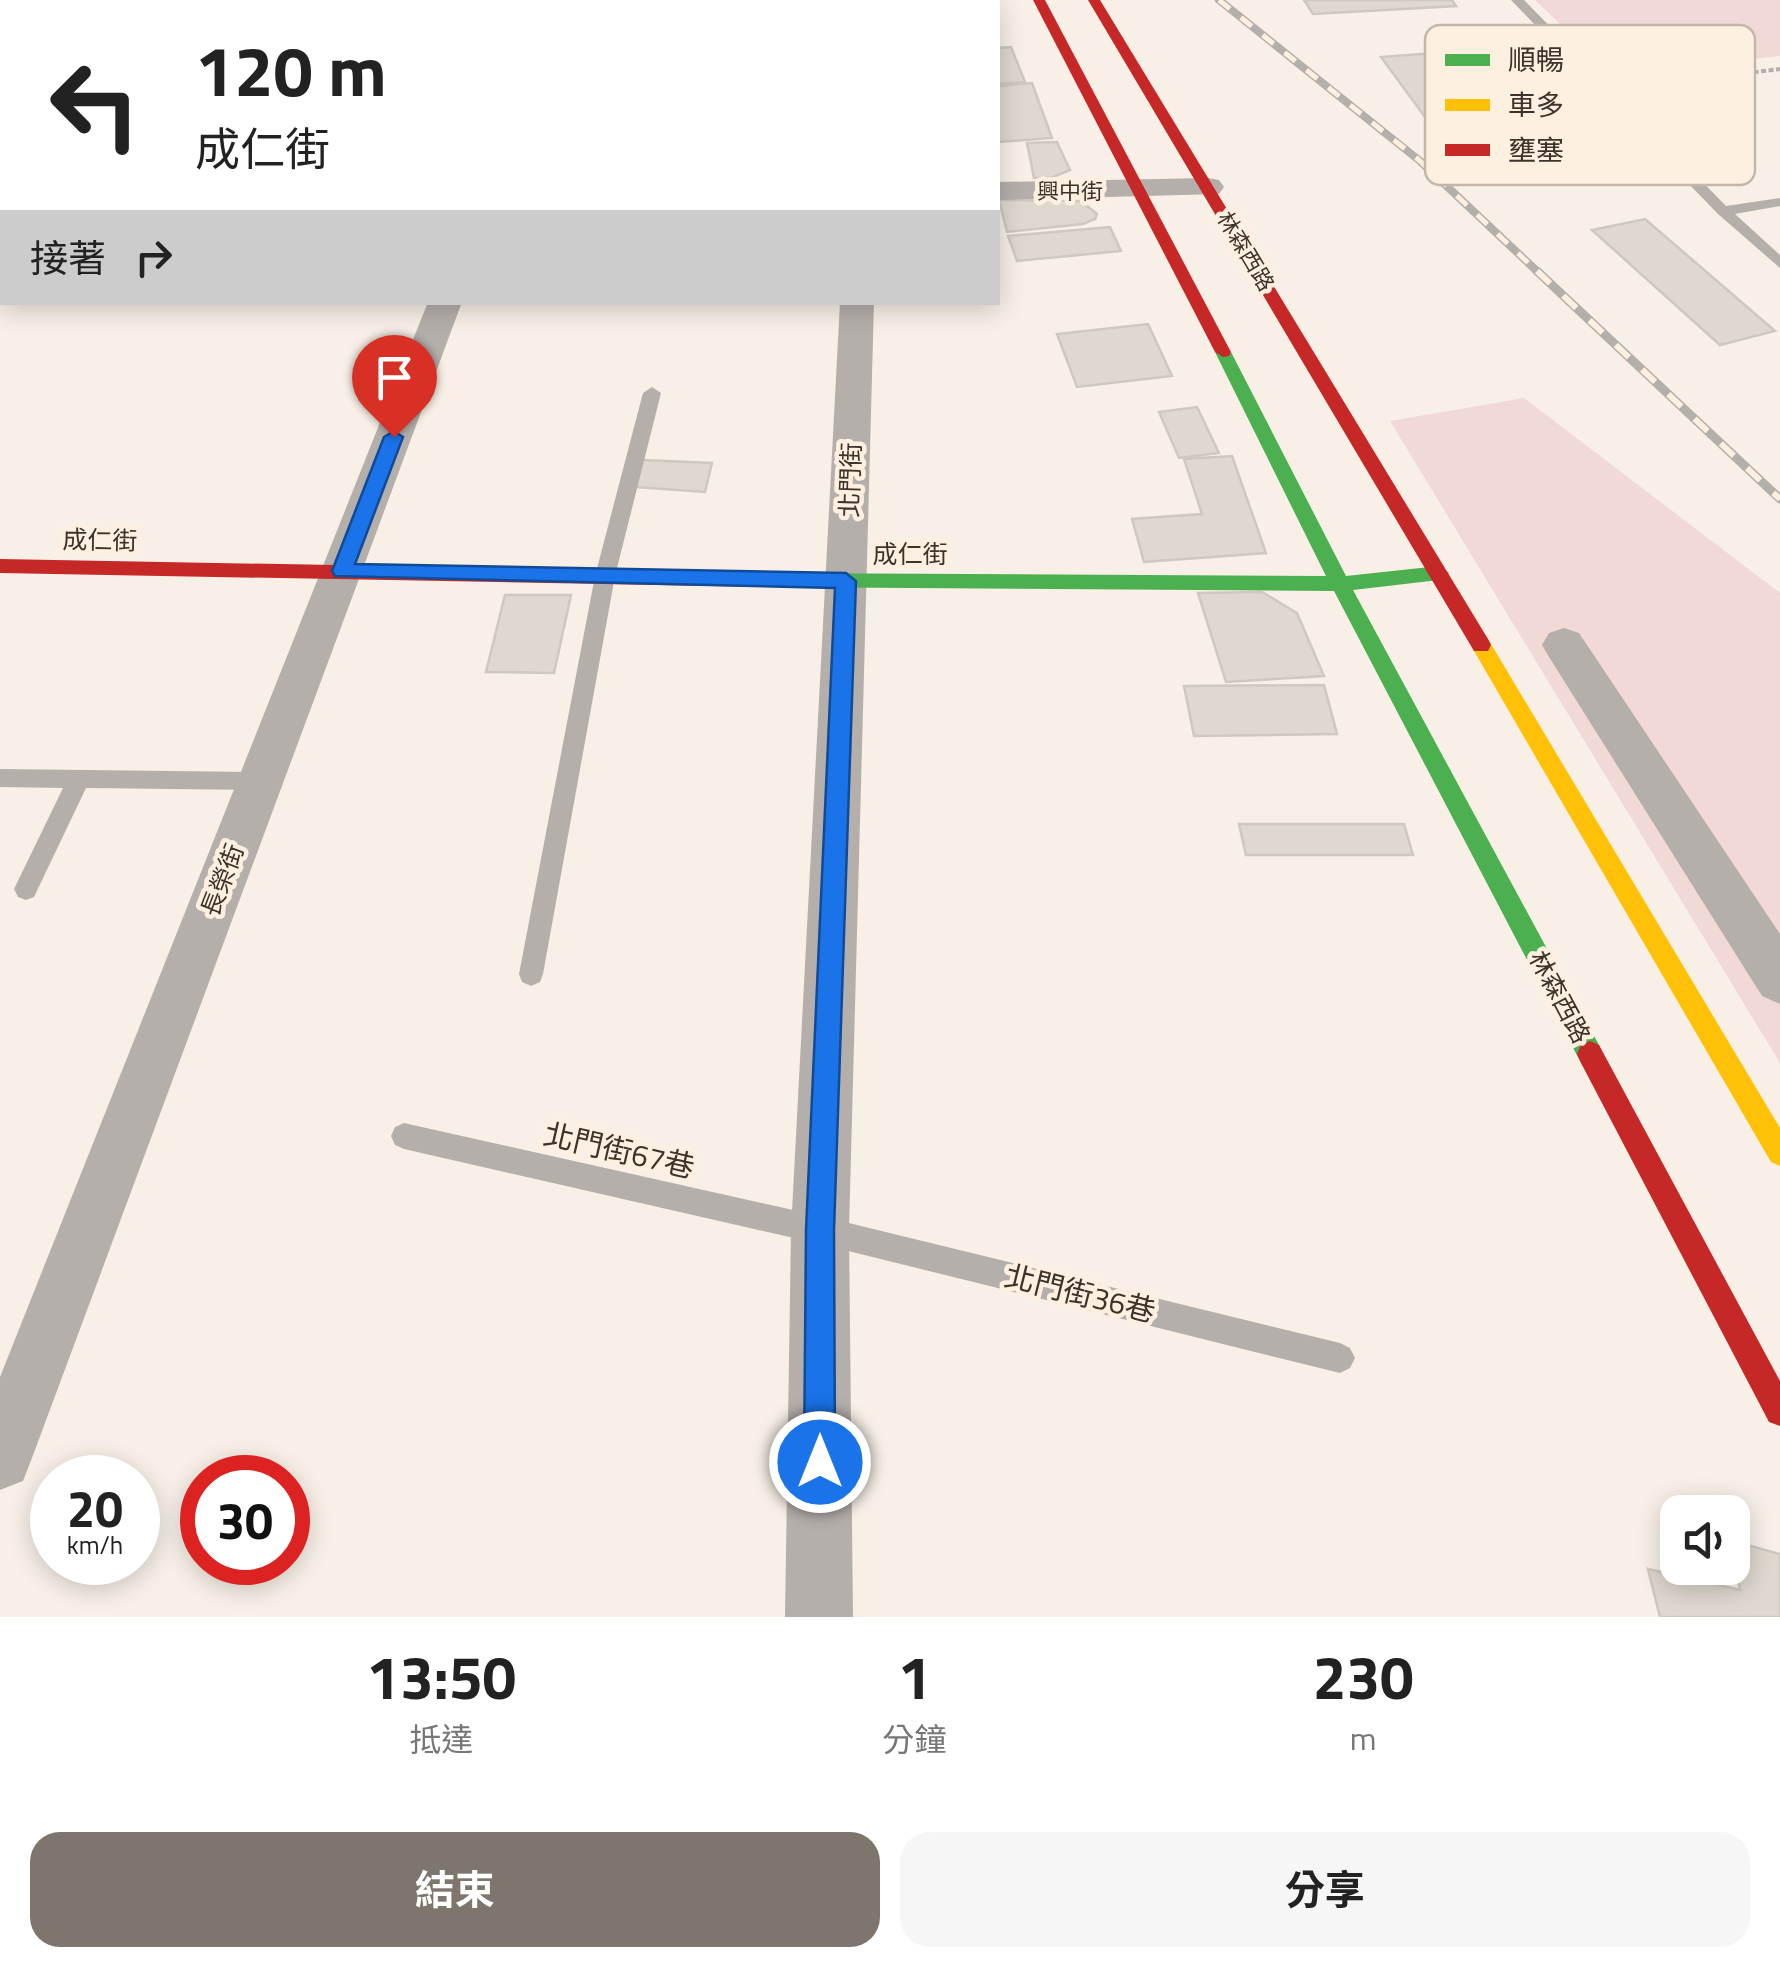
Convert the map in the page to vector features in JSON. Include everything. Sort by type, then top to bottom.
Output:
[{"type":"main road","name":"林森西路","points":[[1039,0],[1142,191],[1340,584],[1780,1411]]},
{"type":"main road","name":"林森西路","points":[[1094,0],[1780,1153]]},
{"type":"main road","name":"成仁街","points":[[0,566],[846,581],[1340,584]]},
{"type":"main road","points":[[1340,584],[1438,573]]},
{"type":"street","name":"林森西路","points":[[1142,191],[1208,188]]},
{"type":"street","name":"興中街","points":[[1000,191],[1142,191]]},
{"type":"street","name":"長榮街","points":[[0,1458],[444,305]]},
{"type":"street","name":"北門街","points":[[819,1617],[820,1230],[857,305]]},
{"type":"street","points":[[1564,644],[1780,979]]},
{"type":"lane","points":[[1517,0],[1542,25]]},
{"type":"lane","points":[[1698,185],[1780,263]]},
{"type":"lane","points":[[1723,211],[1780,202]]},
{"type":"lane","points":[[531,974],[606,576],[652,392]]},
{"type":"lane","points":[[0,778],[261,780]]},
{"type":"lane","points":[[26,889],[80,778]]},
{"type":"lane","name":"北門街67巷","points":[[404,1136],[820,1230]]},
{"type":"lane","name":"北門街36巷","points":[[820,1230],[1340,1358]]},
{"type":"path","points":[[1755,72],[1780,69]]},
{"type":"shaded area","points":[[1535,0],[1780,0],[1780,56],[1755,59],[1755,25],[1561,25]]},
{"type":"shaded area","points":[[1524,398],[1780,593],[1780,1063],[1390,421]]},
{"type":"building","points":[[1304,0],[1452,0],[1456,6],[1313,14]]},
{"type":"building","points":[[1011,47],[1025,82],[1000,84],[1000,48]]},
{"type":"building","points":[[1425,54],[1425,117],[1381,57]]},
{"type":"building","points":[[1032,83],[1052,138],[1000,142],[1000,86]]},
{"type":"building","points":[[1057,142],[1070,170],[1051,178],[1034,178],[1027,143]]},
{"type":"building","points":[[1000,200],[1081,201],[1097,214],[1083,224],[1007,232]]},
{"type":"building","points":[[1645,219],[1775,331],[1720,345],[1592,230]]},
{"type":"building","points":[[1110,227],[1121,251],[1017,261],[1008,236]]},
{"type":"building","points":[[1148,324],[1172,376],[1077,387],[1057,334]]},
{"type":"building","points":[[1197,407],[1219,453],[1179,458],[1159,412]]},
{"type":"building","points":[[1232,456],[1266,553],[1144,562],[1132,519],[1202,514],[1184,459]]},
{"type":"building","points":[[642,460],[712,463],[705,492],[636,487]]},
{"type":"building","points":[[1262,592],[1297,613],[1324,676],[1226,682],[1198,593]]},
{"type":"building","points":[[505,595],[571,595],[554,673],[486,672]]},
{"type":"building","points":[[1324,685],[1337,734],[1194,736],[1184,686]]},
{"type":"building","points":[[1239,824],[1404,824],[1413,855],[1246,855]]},
{"type":"building","points":[[1750,1546],[1780,1554],[1780,1617],[1660,1617],[1648,1569],[1660,1572],[1660,1585],[1718,1585],[1740,1590],[1739,1585],[1750,1585]]},
{"type":"railway","points":[[1219,0],[1425,166]]},
{"type":"railway","points":[[1445,185],[1540,274]]},
{"type":"railway","points":[[1537,271],[1780,499]]},
{"type":"traffic: fast","points":[[1223,352],[1340,584],[1590,1054]]},
{"type":"traffic: fast","points":[[769,580],[1340,584],[1439,573]]},
{"type":"traffic: slow","points":[[1481,645],[1780,1153]]},
{"type":"traffic: jam","points":[[1039,0],[1223,352]]},
{"type":"traffic: jam","points":[[1094,0],[1481,645]]},
{"type":"traffic: jam","points":[[0,566],[769,580]]},
{"type":"traffic: jam","points":[[1590,1054],[1780,1411]]},
{"type":"route","points":[[394,437],[342,571],[846,581],[820,1230],[820,1462]]}]
